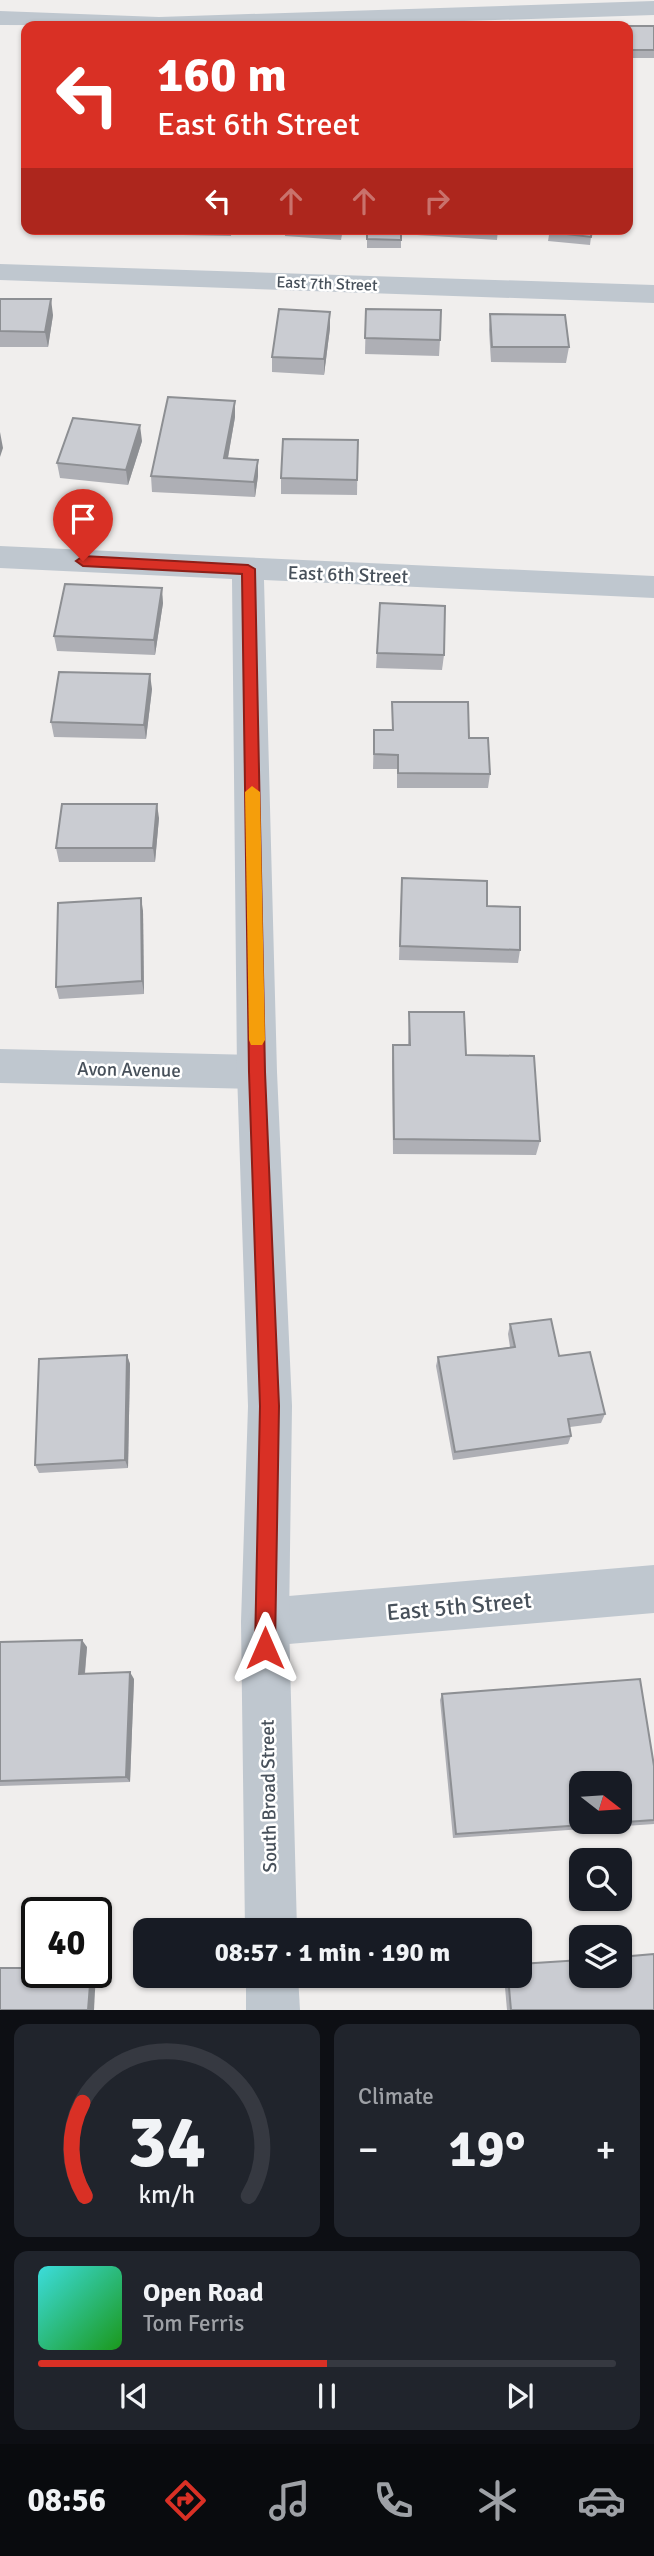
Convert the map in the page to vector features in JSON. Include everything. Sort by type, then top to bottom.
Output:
[{"type":"street","points":[[252,21],[654,8]]},
{"type":"street","points":[[0,19],[64,21]]},
{"type":"street","name":"East 7th Street","points":[[0,272],[654,294]]},
{"type":"street","name":"East 6th Street","points":[[0,557],[654,587]]},
{"type":"street","name":"South Broad Street","points":[[248,569],[257,1072],[270,1406],[265,1622],[271,1918]]},
{"type":"street","name":"Avon Avenue","points":[[0,1066],[257,1072]]},
{"type":"street","name":"East 5th Street","points":[[265,1622],[654,1589]]},
{"type":"street","points":[[272,1988],[273,2010]]},
{"type":"building","points":[[633,26],[654,26],[654,50],[633,50]]},
{"type":"building","points":[[367,235],[401,235],[401,240],[367,239]]},
{"type":"building","points":[[0,299],[51,299],[45,332],[0,331]]},
{"type":"building","points":[[279,309],[330,312],[324,359],[272,357]]},
{"type":"building","points":[[366,309],[441,310],[440,340],[365,338]]},
{"type":"building","points":[[490,314],[565,315],[569,347],[492,347]]},
{"type":"building","points":[[168,397],[235,401],[224,458],[258,460],[254,482],[151,476]]},
{"type":"building","points":[[73,418],[140,425],[126,470],[57,463]]},
{"type":"building","points":[[283,439],[358,440],[357,480],[281,478]]},
{"type":"building","points":[[65,584],[162,588],[154,640],[54,636]]},
{"type":"building","points":[[380,603],[445,606],[444,655],[377,653]]},
{"type":"building","points":[[59,672],[150,674],[144,725],[51,722]]},
{"type":"building","points":[[392,702],[468,702],[469,738],[488,738],[490,774],[398,773],[398,755],[374,754],[374,730],[393,730]]},
{"type":"building","points":[[62,804],[157,804],[153,848],[56,848]]},
{"type":"building","points":[[402,878],[487,881],[487,906],[520,907],[520,950],[400,946]]},
{"type":"building","points":[[141,898],[142,981],[56,987],[58,903]]},
{"type":"building","points":[[409,1012],[464,1012],[466,1055],[534,1056],[540,1141],[394,1139],[393,1045],[410,1045]]},
{"type":"building","points":[[551,1319],[559,1356],[590,1352],[605,1414],[568,1419],[571,1436],[455,1452],[438,1357],[515,1347],[510,1324]]},
{"type":"building","points":[[127,1355],[125,1460],[35,1465],[39,1359]]},
{"type":"building","points":[[82,1640],[79,1674],[130,1672],[126,1777],[0,1781],[0,1642]]},
{"type":"building","points":[[640,1679],[654,1766],[654,1820],[632,1822],[632,1771],[569,1771],[569,1826],[456,1834],[442,1694]]},
{"type":"building","points":[[654,1954],[654,2010],[511,2010],[509,1988],[532,1988],[532,1963],[569,1961],[569,1988],[632,1988],[632,1956]]},
{"type":"building","points":[[0,1968],[21,1968],[21,1988],[90,1988],[88,2010],[0,2010]]},
{"type":"slow traffic","points":[[252,792],[257,1040]]},
{"type":"route","points":[[83,561],[248,569],[257,1072],[270,1406],[265,1648]]}]
